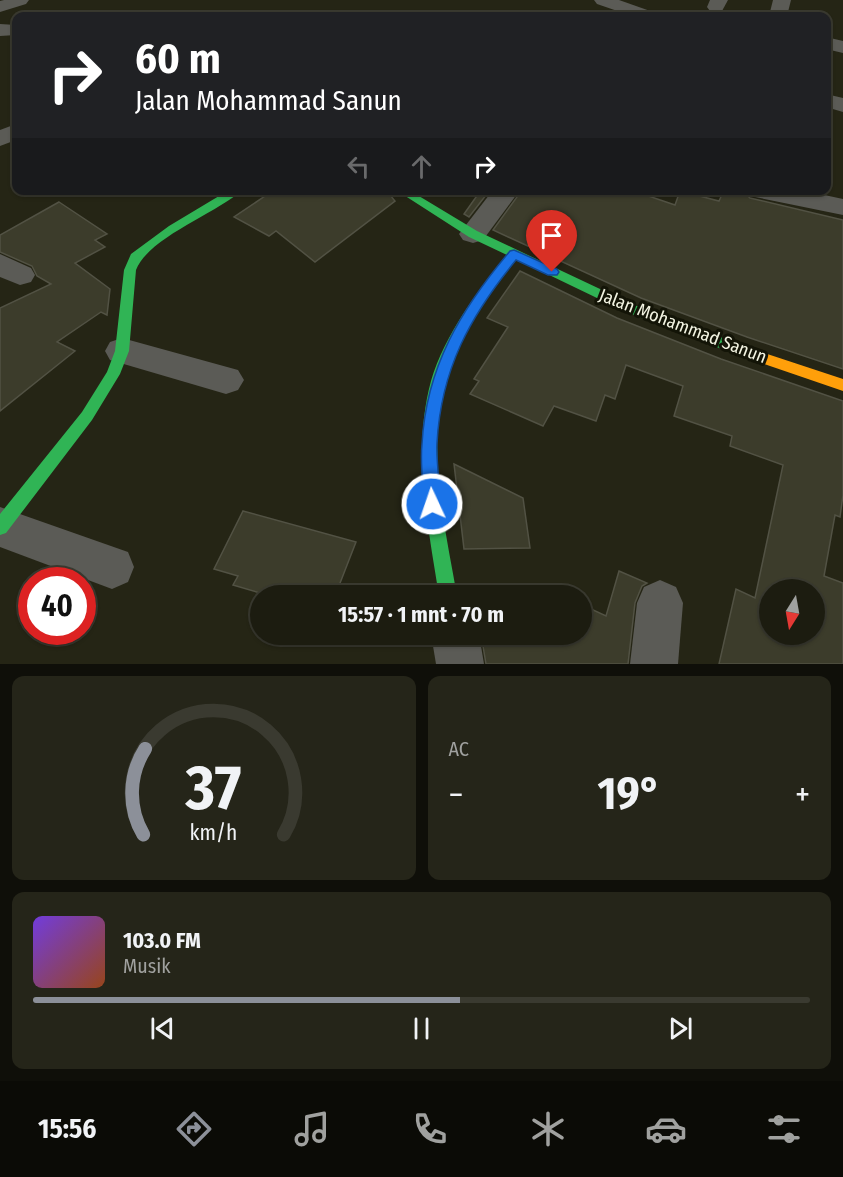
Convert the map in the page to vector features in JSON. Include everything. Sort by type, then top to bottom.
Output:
[{"type":"street","points":[[0,7],[20,0]]},
{"type":"street","points":[[603,0],[636,12]]},
{"type":"street","points":[[111,567],[0,527],[87,416],[113,374],[122,351],[130,270],[135,257],[172,230],[229,195]]},
{"type":"street","name":"Jalan Mohammad Sanun","points":[[409,195],[473,234],[629,308],[734,348],[843,385]]},
{"type":"street","points":[[473,234],[503,195]]},
{"type":"street","points":[[784,195],[843,207]]},
{"type":"street","points":[[446,585],[432,504],[429,444],[439,380],[460,332],[486,288],[514,254]]},
{"type":"street","points":[[122,351],[226,380]]},
{"type":"street","points":[[654,664],[660,603]]},
{"type":"street","points":[[457,645],[460,664]]},
{"type":"building","points":[[267,195],[390,195],[395,201],[315,262],[276,231],[269,236],[234,217]]},
{"type":"building","points":[[477,195],[486,195],[469,217],[464,214]]},
{"type":"building","points":[[518,195],[646,195],[675,205],[679,195],[696,195],[719,201],[722,195],[747,195],[750,198],[843,220],[843,369],[641,298],[493,230]]},
{"type":"building","points":[[59,202],[107,234],[95,240],[105,247],[75,263],[110,289],[107,315],[101,312],[57,342],[75,351],[0,411],[0,308],[51,284],[37,276],[32,266],[0,252],[0,235]]},
{"type":"building","points":[[520,271],[617,318],[721,359],[843,401],[843,495],[840,517],[835,515],[824,576],[843,583],[843,664],[719,664],[736,589],[755,598],[759,579],[783,465],[730,446],[732,436],[674,416],[683,386],[626,365],[615,399],[605,395],[596,421],[554,406],[543,426],[470,394],[479,381],[474,379],[508,327],[487,318]]},
{"type":"building","points":[[454,464],[523,498],[530,548],[464,549]]},
{"type":"building","points":[[243,511],[356,542],[339,585],[250,585],[250,590],[233,585],[238,576],[214,569]]},
{"type":"building","points":[[619,571],[647,583],[642,586],[635,603],[628,664],[486,664],[483,645],[592,645],[592,609],[606,616]]},
{"type":"traffic: fast","points":[[0,527],[87,416],[113,374],[122,351],[130,270],[135,257],[173,229],[229,195]]},
{"type":"traffic: fast","points":[[409,195],[473,234],[629,308],[737,349]]},
{"type":"traffic: fast","points":[[446,585],[432,487],[430,458],[433,404],[445,362],[461,329],[514,254]]},
{"type":"traffic: slow","points":[[737,349],[843,385]]},
{"type":"route","points":[[432,504],[429,444],[439,380],[460,332],[486,288],[514,254],[552,272]]}]
